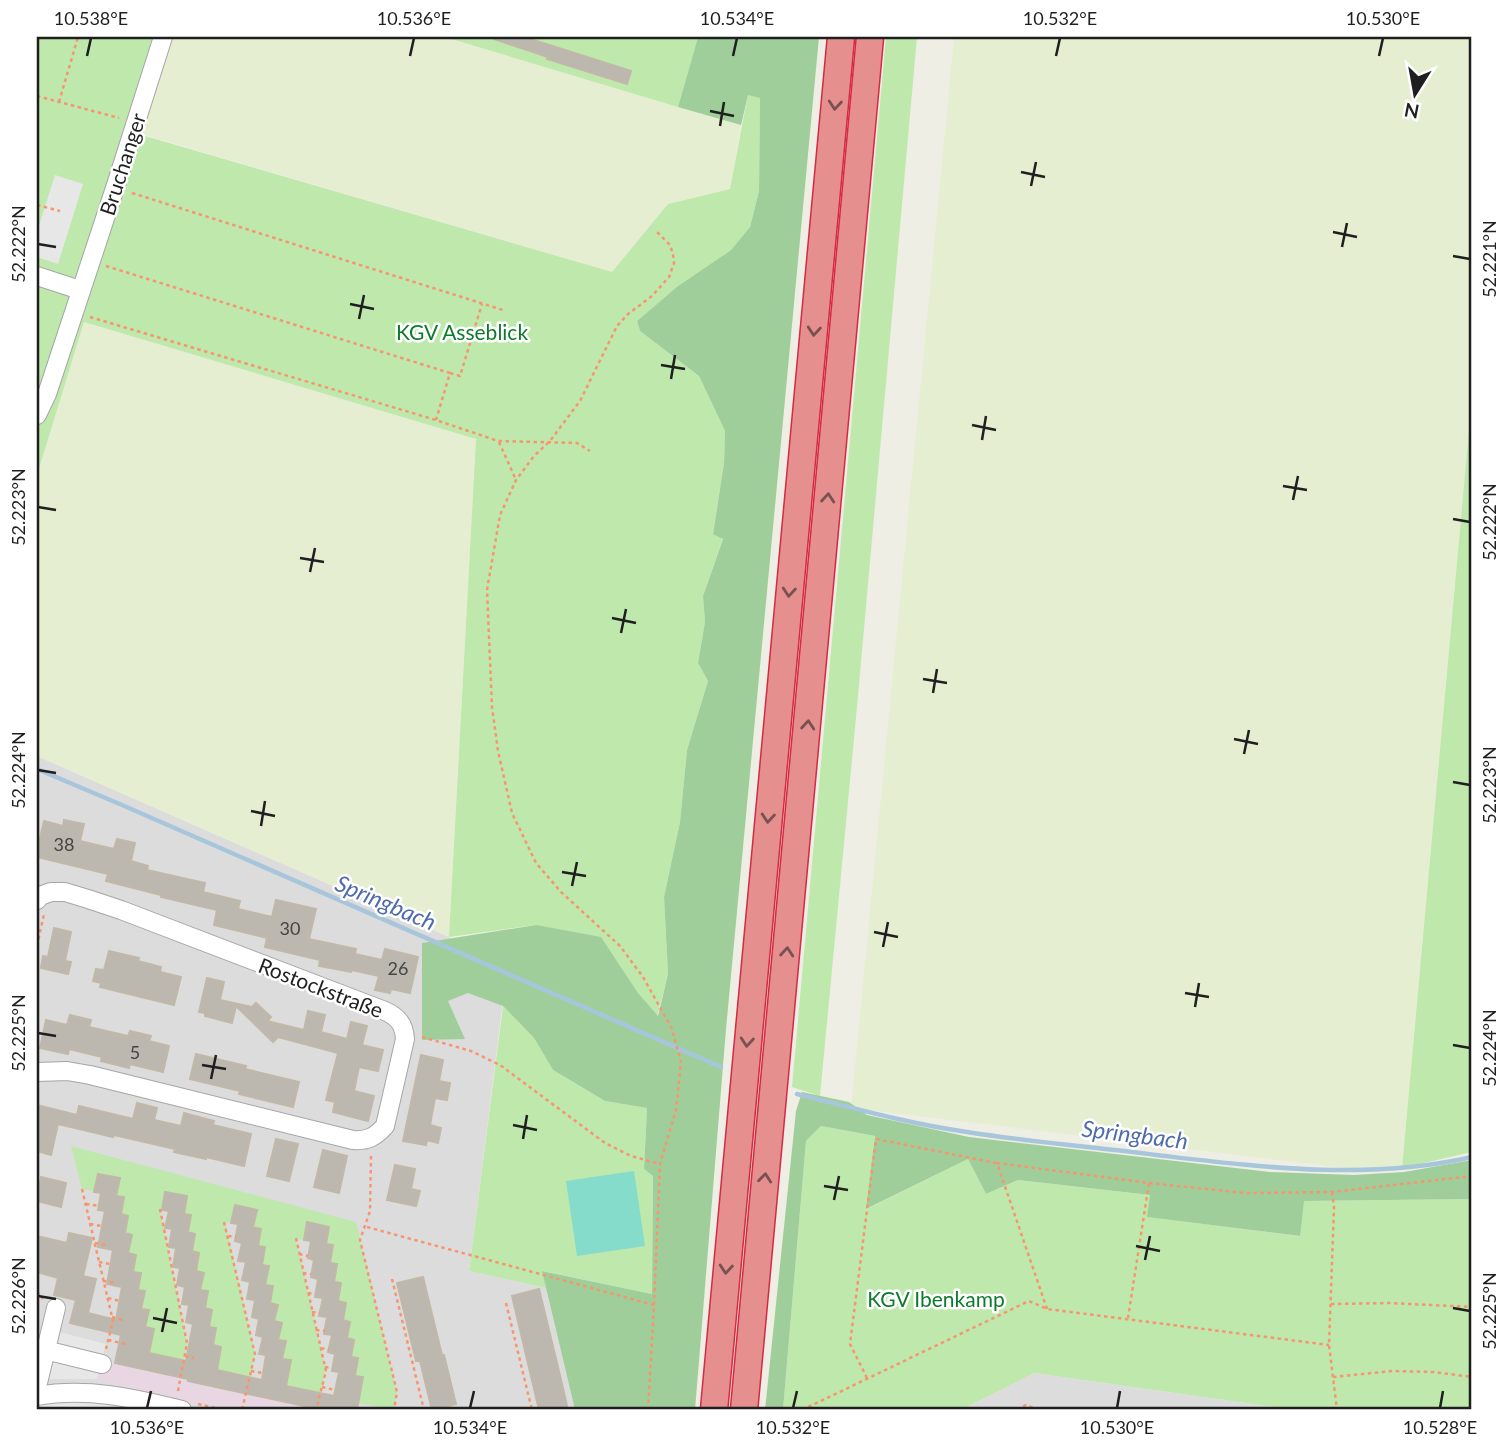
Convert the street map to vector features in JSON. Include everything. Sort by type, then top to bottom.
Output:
[{"type":"highway","points":[[714,1410],[842,37]]},
{"type":"highway","points":[[744,1410],[870,37]]},
{"type":"highway","points":[[705,1410],[717,1367]]},
{"type":"street","name":"Bruchanger","points":[[37,415],[47,394],[163,37]]},
{"type":"street","points":[[37,276],[80,290]]},
{"type":"street","name":"Rostockstraße","points":[[37,900],[51,892],[65,892],[134,915],[385,1011],[399,1020],[405,1039],[385,1126],[377,1135],[366,1141],[90,1075],[67,1071],[37,1072]]},
{"type":"street","points":[[37,1387],[56,1308]]},
{"type":"street","points":[[45,1350],[102,1364]]},
{"type":"street","points":[[37,1396],[74,1392],[97,1393],[179,1405]]},
{"type":"path","points":[[60,102],[78,37]]},
{"type":"path","points":[[37,96],[136,122]]},
{"type":"path","points":[[115,188],[506,311]]},
{"type":"path","points":[[37,205],[60,211]]},
{"type":"path","points":[[648,1410],[660,1164],[676,1110],[681,1062],[672,1029],[643,977],[620,946],[561,892],[536,863],[512,813],[498,751],[492,706],[487,590],[500,514],[516,480],[580,401],[617,326],[670,277],[674,263],[673,254],[670,245],[655,230]]},
{"type":"path","points":[[90,261],[460,376],[482,303]]},
{"type":"path","points":[[73,312],[498,441],[577,443],[590,451]]},
{"type":"path","points":[[436,420],[450,373]]},
{"type":"path","points":[[498,441],[516,480]]},
{"type":"path","points":[[417,1036],[471,1051],[500,1065],[605,1143],[631,1156],[660,1164]]},
{"type":"path","points":[[867,1378],[850,1344],[876,1139],[997,1163],[1245,1193],[1332,1192],[1472,1176]]},
{"type":"path","points":[[997,1163],[1047,1308]]},
{"type":"path","points":[[1128,1318],[1149,1183]]},
{"type":"path","points":[[82,1189],[113,1321],[102,1364]]},
{"type":"path","points":[[1332,1192],[1334,1207],[1329,1345],[1337,1410]]},
{"type":"path","points":[[86,1204],[99,1206]]},
{"type":"path","points":[[160,1209],[188,1336],[179,1405]]},
{"type":"path","points":[[225,1222],[256,1354],[242,1410]]},
{"type":"path","points":[[90,1224],[102,1226]]},
{"type":"path","points":[[394,1410],[397,1392],[360,1240],[366,1227],[654,1305]]},
{"type":"path","points":[[228,1236],[236,1237]]},
{"type":"path","points":[[296,1238],[326,1371],[317,1410]]},
{"type":"path","points":[[95,1243],[106,1245]]},
{"type":"path","points":[[299,1254],[308,1256]]},
{"type":"path","points":[[232,1255],[239,1256]]},
{"type":"path","points":[[99,1262],[110,1264]]},
{"type":"path","points":[[303,1273],[311,1275]]},
{"type":"path","points":[[237,1275],[243,1276]]},
{"type":"path","points":[[391,1279],[424,1410]]},
{"type":"path","points":[[103,1281],[115,1283]]},
{"type":"path","points":[[241,1293],[248,1295]]},
{"type":"path","points":[[308,1293],[315,1294]]},
{"type":"path","points":[[108,1298],[120,1301]]},
{"type":"path","points":[[802,1410],[1029,1301],[1047,1308],[1329,1345]]},
{"type":"path","points":[[506,1303],[532,1410]]},
{"type":"path","points":[[1331,1304],[1389,1303],[1472,1307]]},
{"type":"path","points":[[246,1312],[253,1314]]},
{"type":"path","points":[[312,1312],[320,1313]]},
{"type":"path","points":[[112,1317],[123,1320]]},
{"type":"path","points":[[182,1317],[187,1318]]},
{"type":"path","points":[[316,1330],[325,1331]]},
{"type":"path","points":[[250,1331],[257,1332]]},
{"type":"path","points":[[108,1340],[125,1344]]},
{"type":"path","points":[[254,1348],[260,1350]]},
{"type":"path","points":[[321,1348],[329,1350]]},
{"type":"path","points":[[185,1356],[194,1358]]},
{"type":"path","points":[[325,1367],[332,1368]]},
{"type":"path","points":[[251,1371],[263,1373]]},
{"type":"path","points":[[1333,1377],[1392,1371],[1434,1372],[1472,1377]]},
{"type":"path","points":[[322,1387],[335,1390]]},
{"type":"path","points":[[1017,1410],[1026,1405],[1038,1410]]},
{"type":"shaded area","points":[[55,175],[83,184],[58,264],[37,257],[37,232]]},
{"type":"shaded area","points":[[37,756],[449,937],[506,977],[469,1271],[546,1288],[575,1410],[37,1410]]},
{"type":"shaded area","points":[[634,1171],[645,1246],[577,1256],[566,1181]]},
{"type":"shaded area","points":[[55,1331],[106,1344],[97,1379],[45,1379]]},
{"type":"shaded area","points":[[103,1360],[317,1409],[224,1410],[97,1381]]},
{"type":"shaded area","points":[[1034,1373],[1295,1410],[961,1410]]},
{"type":"shaded area","points":[[37,1396],[182,1410],[37,1410]]},
{"type":"green space","name":"KGV Asseblick","points":[[37,37],[168,37],[138,134],[612,272],[668,204],[730,189],[748,94],[760,98],[759,191],[750,227],[731,250],[678,286],[637,321],[640,331],[699,376],[725,431],[724,463],[713,533],[723,538],[703,596],[705,622],[698,663],[708,681],[687,750],[680,822],[664,897],[668,974],[657,1017],[638,993],[536,925],[449,937],[476,439],[84,322],[37,475]]},
{"type":"green space","points":[[168,37],[445,37],[741,125],[730,189],[668,204],[612,272],[138,133]]},
{"type":"green space","points":[[445,37],[698,37],[678,107]]},
{"type":"green space","points":[[698,37],[819,37],[726,1029],[695,1410],[575,1410],[542,1271],[652,1294],[653,1176],[644,1169],[647,1108],[605,1101],[553,1070],[534,1038],[503,1006],[468,993],[448,1001],[465,1039],[422,1040],[422,943],[536,925],[601,937],[638,993],[658,1016],[668,974],[664,897],[680,822],[687,750],[708,681],[698,663],[705,622],[703,596],[723,539],[713,534],[724,463],[725,431],[699,376],[640,331],[637,321],[678,286],[731,250],[750,227],[759,191],[760,98],[748,95],[741,125],[678,107]]},
{"type":"green space","points":[[886,37],[917,37],[820,1096],[792,1087]]},
{"type":"green space","points":[[954,37],[1472,37],[1472,397],[1402,1168],[1344,1168],[851,1108]]},
{"type":"green space","points":[[84,322],[476,439],[449,937],[37,756],[37,475]]},
{"type":"green space","points":[[1472,397],[1472,1152],[1402,1168]]},
{"type":"green space","points":[[503,1006],[534,1038],[553,1070],[605,1101],[647,1108],[644,1169],[653,1176],[652,1294],[543,1271],[546,1288],[469,1271]]},
{"type":"green space","points":[[802,1092],[849,1102],[867,1115],[969,1137],[1270,1172],[1354,1175],[1404,1172],[1472,1160],[1472,1199],[1304,1201],[1300,1236],[1147,1217],[1150,1195],[1018,1180],[986,1194],[968,1159],[866,1209],[875,1136],[821,1126],[806,1141],[783,1410],[765,1410],[796,1111]]},
{"type":"green space","name":"KGV Ibenkamp","points":[[821,1126],[875,1136],[867,1209],[968,1159],[986,1194],[1018,1180],[1150,1195],[1148,1217],[1299,1236],[1303,1201],[1472,1199],[1472,1410],[1295,1410],[1034,1373],[961,1410],[783,1410],[806,1141]]},
{"type":"green space","points":[[71,1146],[356,1222],[397,1392],[394,1410],[358,1403],[363,1377],[355,1376],[358,1359],[351,1357],[354,1340],[347,1338],[350,1322],[343,1320],[338,1301],[341,1284],[334,1282],[337,1264],[330,1263],[333,1246],[326,1244],[329,1227],[308,1223],[304,1240],[296,1239],[326,1371],[320,1393],[286,1386],[291,1361],[282,1359],[286,1342],[278,1340],[282,1323],[274,1321],[278,1305],[270,1303],[273,1286],[265,1285],[269,1267],[262,1265],[265,1247],[258,1246],[261,1229],[253,1227],[256,1210],[235,1206],[231,1223],[225,1222],[255,1354],[250,1377],[217,1370],[221,1347],[213,1345],[216,1328],[209,1327],[212,1310],[205,1308],[208,1292],[200,1290],[204,1273],[196,1271],[199,1253],[192,1251],[195,1234],[188,1232],[191,1216],[184,1214],[187,1197],[166,1192],[160,1210],[187,1343],[184,1360],[149,1353],[154,1329],[145,1327],[149,1310],[141,1309],[145,1292],[138,1290],[141,1274],[133,1272],[136,1255],[128,1253],[132,1235],[125,1233],[128,1216],[121,1214],[124,1197],[116,1196],[120,1178],[98,1174],[94,1191],[82,1189]]},
{"type":"building","points":[[494,37],[524,37],[631,71],[627,84],[547,59],[548,57]]},
{"type":"building","points":[[64,820],[84,824],[80,841],[114,849],[117,839],[135,843],[131,861],[148,866],[147,870],[205,883],[203,892],[240,901],[238,909],[272,917],[276,900],[316,909],[309,939],[356,949],[355,954],[382,960],[385,949],[418,957],[410,993],[391,989],[390,993],[375,990],[379,976],[319,966],[320,960],[265,947],[267,938],[214,925],[217,910],[106,881],[108,874],[37,857],[44,821],[63,826]]},
{"type":"building","points":[[54,928],[71,932],[65,961],[71,962],[68,974],[41,968],[43,956],[48,957]]},
{"type":"building","points":[[109,951],[139,958],[138,961],[161,967],[160,972],[181,977],[174,1005],[100,987],[101,983],[93,981],[96,969],[104,970]]},
{"type":"building","points":[[207,978],[224,982],[220,1000],[252,1007],[256,1003],[271,1017],[267,1021],[304,1030],[308,1011],[325,1015],[321,1032],[347,1039],[351,1022],[367,1026],[362,1045],[383,1050],[378,1071],[359,1067],[354,1091],[374,1096],[368,1121],[333,1112],[335,1102],[326,1100],[338,1053],[278,1037],[273,1042],[236,1006],[232,1023],[205,1016],[205,1013],[199,1012]]},
{"type":"building","points":[[70,1015],[91,1020],[89,1027],[128,1036],[130,1031],[151,1036],[149,1041],[169,1046],[163,1072],[130,1064],[129,1068],[101,1061],[102,1057],[69,1049],[68,1054],[40,1048],[46,1020],[67,1025]]},
{"type":"building","points":[[196,1054],[299,1082],[293,1107],[190,1079]]},
{"type":"building","points":[[421,1055],[443,1060],[439,1081],[450,1083],[447,1100],[435,1098],[430,1125],[441,1128],[438,1143],[427,1140],[426,1145],[403,1141]]},
{"type":"building","points":[[137,1103],[157,1108],[154,1120],[181,1126],[184,1113],[214,1121],[213,1125],[251,1134],[244,1166],[58,1124],[51,1155],[37,1151],[37,1105],[77,1115],[79,1106],[133,1119]]},
{"type":"building","points":[[276,1139],[298,1144],[289,1181],[267,1176]]},
{"type":"building","points":[[323,1150],[347,1156],[339,1193],[314,1187]]},
{"type":"building","points":[[395,1165],[415,1169],[411,1189],[420,1191],[416,1206],[387,1200]]},
{"type":"building","points":[[98,1174],[120,1178],[116,1196],[124,1197],[121,1214],[128,1216],[125,1233],[132,1235],[128,1253],[136,1255],[133,1272],[141,1273],[138,1290],[145,1291],[141,1309],[149,1310],[145,1327],[154,1329],[149,1353],[186,1361],[193,1324],[186,1322],[189,1305],[182,1304],[185,1287],[177,1285],[180,1268],[173,1267],[176,1248],[169,1247],[172,1229],[165,1228],[169,1211],[162,1210],[165,1192],[187,1196],[184,1214],[191,1215],[188,1232],[195,1234],[192,1251],[199,1253],[196,1271],[204,1273],[200,1290],[208,1291],[205,1308],[212,1310],[209,1327],[216,1328],[213,1345],[221,1347],[217,1370],[262,1380],[266,1355],[259,1354],[263,1337],[256,1335],[259,1319],[252,1317],[255,1300],[247,1299],[250,1282],[242,1280],[246,1262],[238,1261],[242,1243],[235,1241],[238,1224],[231,1223],[235,1205],[257,1210],[253,1227],[261,1229],[258,1246],[265,1247],[262,1265],[269,1266],[265,1285],[273,1286],[270,1303],[278,1305],[274,1321],[282,1323],[278,1340],[286,1341],[282,1359],[291,1360],[286,1386],[334,1396],[339,1372],[332,1371],[335,1354],[328,1352],[332,1335],[324,1334],[327,1317],[319,1316],[323,1298],[315,1297],[318,1279],[311,1277],[314,1260],[308,1258],[311,1241],[304,1240],[307,1222],[329,1227],[326,1244],[333,1245],[330,1263],[337,1264],[334,1282],[341,1283],[338,1301],[346,1303],[343,1320],[350,1322],[347,1338],[354,1340],[351,1357],[358,1358],[355,1376],[363,1377],[357,1410],[323,1410],[115,1363],[121,1335],[70,1323],[76,1300],[54,1295],[58,1278],[37,1272],[37,1236],[67,1243],[69,1233],[92,1238],[83,1276],[96,1279],[88,1313],[116,1320],[122,1287],[107,1284],[113,1250],[98,1247],[105,1211],[98,1210],[101,1193],[94,1192]]},
{"type":"building","points":[[41,1177],[66,1183],[61,1207],[37,1201]]},
{"type":"building","points":[[423,1277],[456,1404],[432,1410],[420,1361],[416,1361],[397,1283]]},
{"type":"building","points":[[539,1289],[568,1410],[539,1410],[512,1296]]},
{"type":"waterway","name":"Springbach","points":[[37,769],[721,1067]]},
{"type":"waterway","name":"Springbach","points":[[797,1094],[946,1129],[1235,1164],[1354,1170],[1433,1164],[1472,1157]]}]
